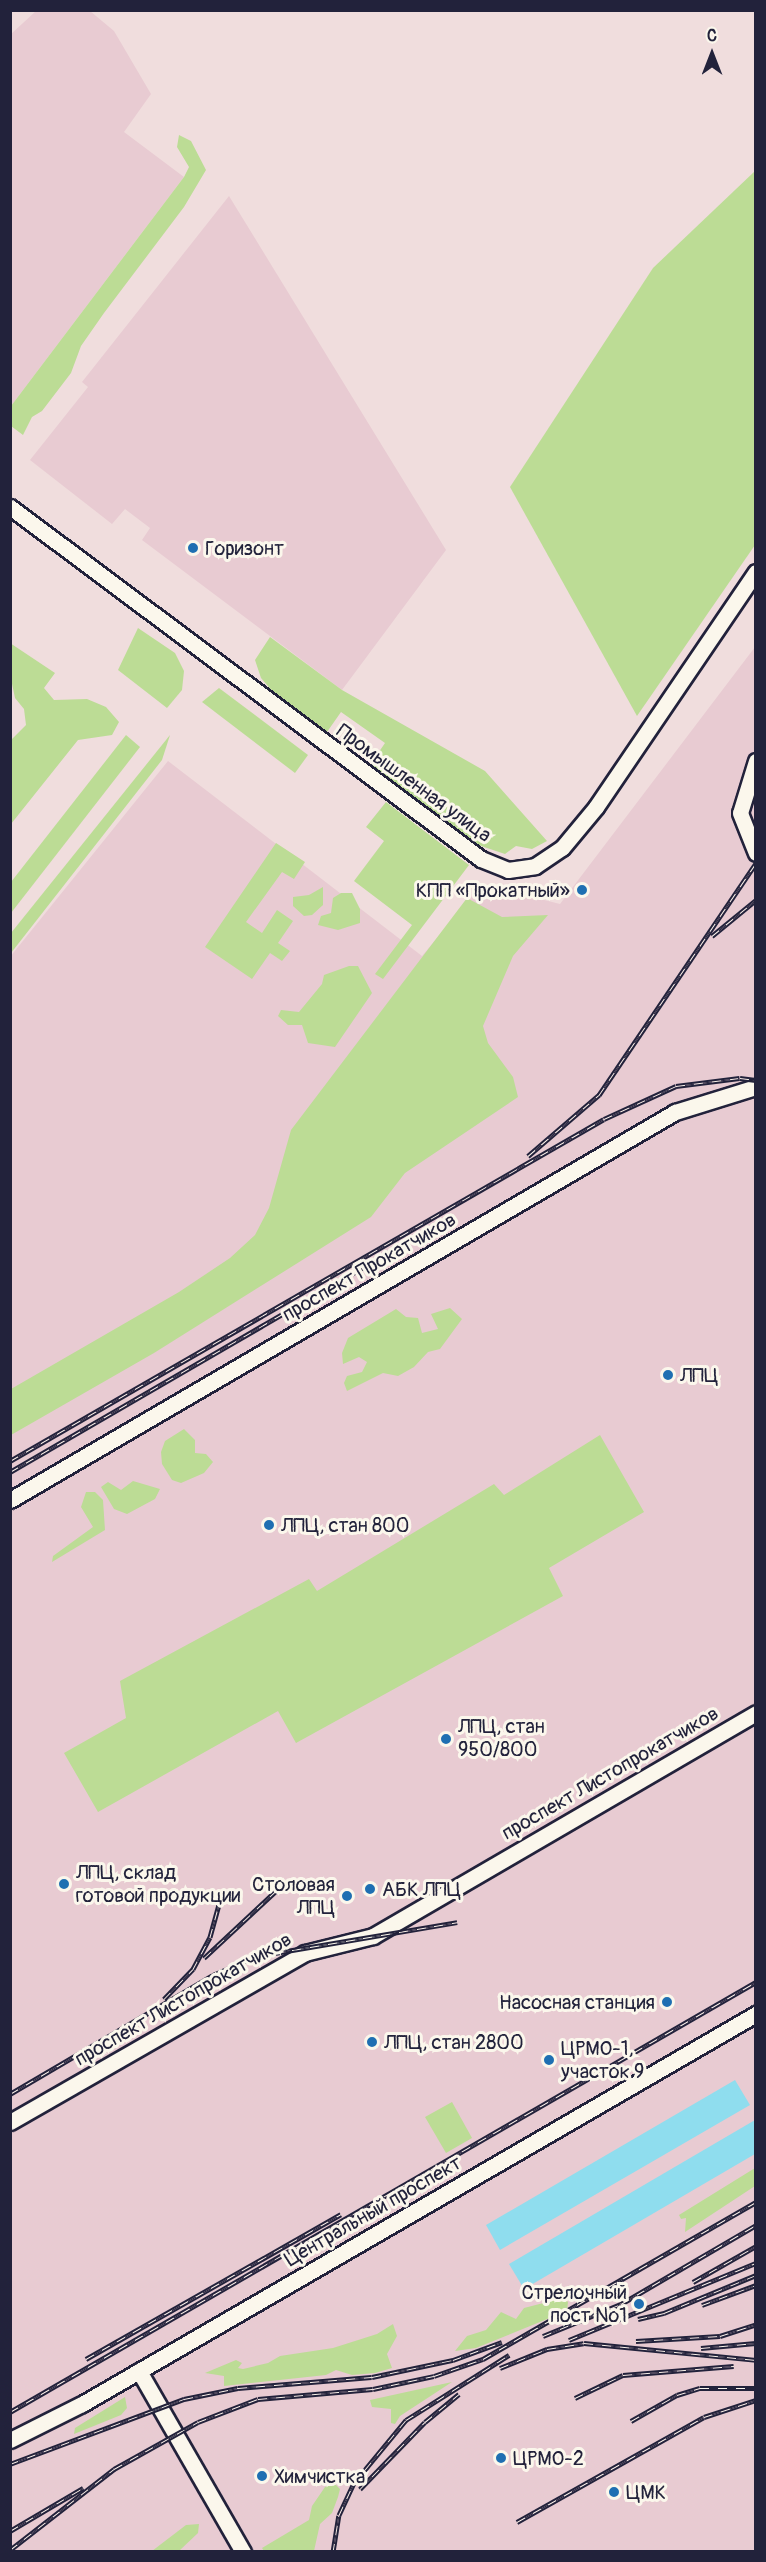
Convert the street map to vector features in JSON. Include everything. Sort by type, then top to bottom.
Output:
[{"type":"street","name":"Промышленная улица","points":[[10,507],[481,859],[508,870],[535,866],[569,839],[596,807],[756,572]]},
{"type":"street","points":[[756,761],[740,813],[756,853]]},
{"type":"street","name":"проспект Прокатчиков","points":[[10,1500],[675,1112],[756,1087]]},
{"type":"street","name":"проспект Листопрокатчиков","points":[[10,2122],[305,1953],[373,1936],[756,1713]]},
{"type":"street","name":"Центральный проспект","points":[[10,2440],[139,2371],[756,2014]]},
{"type":"street","points":[[139,2371],[243,2552]]},
{"type":"shaded area","points":[[36,11],[90,11],[114,31],[151,94],[124,132],[184,177],[11,406],[10,35]]},
{"type":"shaded area","points":[[229,196],[446,550],[342,690],[142,540],[150,528],[125,509],[112,524],[30,460],[88,387],[82,382]]},
{"type":"shaded area","points":[[755,647],[755,2551],[11,2551],[10,957],[168,761],[422,956],[482,884],[560,904]]},
{"type":"green space","points":[[179,135],[191,141],[206,170],[184,207],[81,346],[71,373],[42,411],[32,417],[23,435],[11,426],[11,406],[184,177],[189,167],[177,147]]},
{"type":"green space","points":[[755,171],[755,545],[637,716],[510,487],[653,268]]},
{"type":"green space","points":[[138,628],[175,653],[184,671],[182,690],[167,708],[118,670]]},
{"type":"green space","points":[[270,637],[342,690],[485,771],[547,841],[532,849],[516,846],[505,854],[466,841],[368,768],[385,743],[341,712],[327,732],[280,700],[261,678],[255,660]]},
{"type":"green space","points":[[10,643],[55,673],[44,688],[54,700],[87,699],[106,707],[119,722],[112,735],[78,740],[11,824],[11,740],[26,725],[24,709],[15,698],[11,679]]},
{"type":"green space","points":[[219,688],[308,755],[295,773],[202,702]]},
{"type":"green space","points":[[126,735],[140,747],[11,913],[11,882]]},
{"type":"green space","points":[[170,735],[162,760],[11,953],[11,933]]},
{"type":"green space","points":[[386,802],[469,865],[383,979],[375,974],[412,925],[354,881],[384,841],[366,827]]},
{"type":"green space","points":[[276,843],[305,862],[294,879],[282,872],[246,922],[262,933],[277,910],[293,921],[278,943],[290,951],[282,961],[270,953],[252,979],[205,947]]},
{"type":"green space","points":[[323,887],[323,905],[312,915],[304,916],[293,906],[293,897],[309,895]]},
{"type":"green space","points":[[341,893],[352,893],[360,909],[360,923],[338,930],[318,925],[321,916],[331,913],[333,898]]},
{"type":"green space","points":[[467,898],[502,917],[548,915],[513,956],[483,1026],[488,1043],[513,1077],[518,1097],[405,1173],[371,1217],[154,1353],[11,1435],[11,1389],[179,1292],[230,1258],[255,1235],[269,1208],[291,1130]]},
{"type":"green space","points":[[349,966],[358,966],[372,993],[335,1047],[308,1043],[302,1025],[288,1025],[278,1016],[281,1010],[299,1012],[322,984],[324,975]]},
{"type":"green space","points":[[450,1308],[462,1319],[440,1349],[428,1352],[414,1367],[398,1376],[383,1373],[347,1391],[344,1383],[347,1376],[362,1372],[367,1362],[359,1357],[343,1364],[342,1353],[348,1338],[396,1309],[406,1317],[418,1318],[422,1333],[438,1329],[431,1314]]},
{"type":"green space","points":[[184,1429],[195,1440],[195,1453],[206,1454],[213,1462],[204,1473],[181,1483],[172,1480],[162,1464],[161,1452],[165,1441]]},
{"type":"green space","points":[[600,1435],[644,1512],[549,1568],[563,1596],[296,1743],[278,1711],[98,1812],[64,1753],[126,1718],[120,1681],[309,1579],[317,1591],[494,1484],[504,1495]]},
{"type":"green space","points":[[133,1481],[160,1489],[155,1499],[127,1514],[114,1509],[101,1487],[108,1482],[121,1490]]},
{"type":"green space","points":[[86,1492],[95,1492],[103,1500],[105,1530],[52,1562],[53,1556],[93,1527],[81,1507]]},
{"type":"green space","points":[[452,2102],[472,2138],[446,2153],[425,2117]]},
{"type":"green space","points":[[755,2168],[755,2186],[685,2232],[686,2218],[681,2219],[679,2215]]},
{"type":"green space","points":[[563,2298],[568,2302],[567,2311],[476,2348],[455,2351],[467,2336],[486,2330],[501,2312],[516,2319],[524,2308]]},
{"type":"green space","points":[[393,2324],[397,2336],[387,2354],[392,2368],[375,2373],[352,2375],[336,2370],[326,2375],[224,2386],[224,2376],[205,2373],[236,2360],[242,2363],[238,2368],[243,2369],[268,2363],[280,2356],[333,2348],[377,2334]]},
{"type":"green space","points":[[452,2382],[400,2416],[395,2424],[391,2423],[391,2409],[372,2407],[370,2400]]},
{"type":"green space","points":[[125,2397],[127,2408],[121,2415],[74,2434],[75,2428]]},
{"type":"green space","points":[[334,2483],[340,2489],[338,2497],[332,2513],[320,2524],[314,2551],[264,2551],[262,2548],[309,2520],[312,2506],[325,2487]]},
{"type":"green space","points":[[199,2524],[198,2533],[179,2551],[152,2551],[186,2525]]},
{"type":"water","points":[[735,2080],[750,2105],[500,2250],[486,2225]]},
{"type":"water","points":[[755,2120],[755,2154],[524,2289],[509,2264]]},
{"type":"railway","points":[[528,1156],[599,1095],[756,863]]},
{"type":"railway","points":[[712,936],[756,900]]},
{"type":"railway","points":[[10,1461],[604,1119],[676,1086],[740,1078],[756,1080]]},
{"type":"railway","points":[[10,1472],[397,1248]]},
{"type":"railway","points":[[204,1958],[278,1889]]},
{"type":"railway","points":[[164,1999],[193,1969],[210,1937],[221,1897]]},
{"type":"railway","points":[[10,2094],[213,1975],[257,1956],[457,1922]]},
{"type":"railway","points":[[10,2412],[756,1982]]},
{"type":"railway","points":[[10,2550],[114,2469],[198,2422],[258,2399],[373,2389],[434,2376],[483,2359],[756,2202]]},
{"type":"railway","points":[[86,2359],[341,2214]]},
{"type":"railway","points":[[543,2336],[621,2304],[756,2225]]},
{"type":"railway","points":[[693,2282],[756,2246]]},
{"type":"railway","points":[[569,2340],[756,2263]]},
{"type":"railway","points":[[638,2319],[664,2313],[756,2275]]},
{"type":"railway","points":[[702,2305],[756,2285]]},
{"type":"railway","points":[[636,2341],[720,2336],[756,2324]]},
{"type":"railway","points":[[10,2464],[184,2399],[238,2388],[372,2377],[453,2360],[502,2342]]},
{"type":"railway","points":[[500,2368],[547,2349],[584,2343],[756,2360]]},
{"type":"railway","points":[[701,2348],[756,2343]]},
{"type":"railway","points":[[333,2552],[339,2515],[354,2483],[406,2420],[509,2355]]},
{"type":"railway","points":[[575,2398],[623,2375],[734,2366]]},
{"type":"railway","points":[[631,2421],[677,2395],[700,2388],[756,2388]]},
{"type":"railway","points":[[360,2489],[425,2422],[459,2394]]},
{"type":"railway","points":[[517,2522],[704,2417],[756,2400]]},
{"type":"railway","points":[[10,2531],[83,2488]]},
{"type":"place","name":"Горизонт","points":[[193,548]]},
{"type":"place","name":"КПП «Прокатный»","points":[[582,890]]},
{"type":"place","name":"ЛПЦ","points":[[668,1375]]},
{"type":"place","name":"ЛПЦ, стан 800","points":[[269,1525]]},
{"type":"place","name":"ЛПЦ, стан 950/800","points":[[446,1739]]},
{"type":"place","name":"ЛПЦ, склад готовой продукции","points":[[64,1884]]},
{"type":"place","name":"АБК ЛПЦ","points":[[370,1889]]},
{"type":"place","name":"Столовая ЛПЦ","points":[[347,1896]]},
{"type":"place","name":"Насосная станция","points":[[667,2002]]},
{"type":"place","name":"ЛПЦ, стан 2800","points":[[372,2042]]},
{"type":"place","name":"ЦРМО-1, участок 9","points":[[549,2060]]},
{"type":"place","name":"Стрелочный пост №1","points":[[639,2304]]},
{"type":"place","name":"ЦРМО-2","points":[[501,2458]]},
{"type":"place","name":"Химчистка","points":[[262,2476]]},
{"type":"place","name":"ЦМК","points":[[614,2492]]}]
